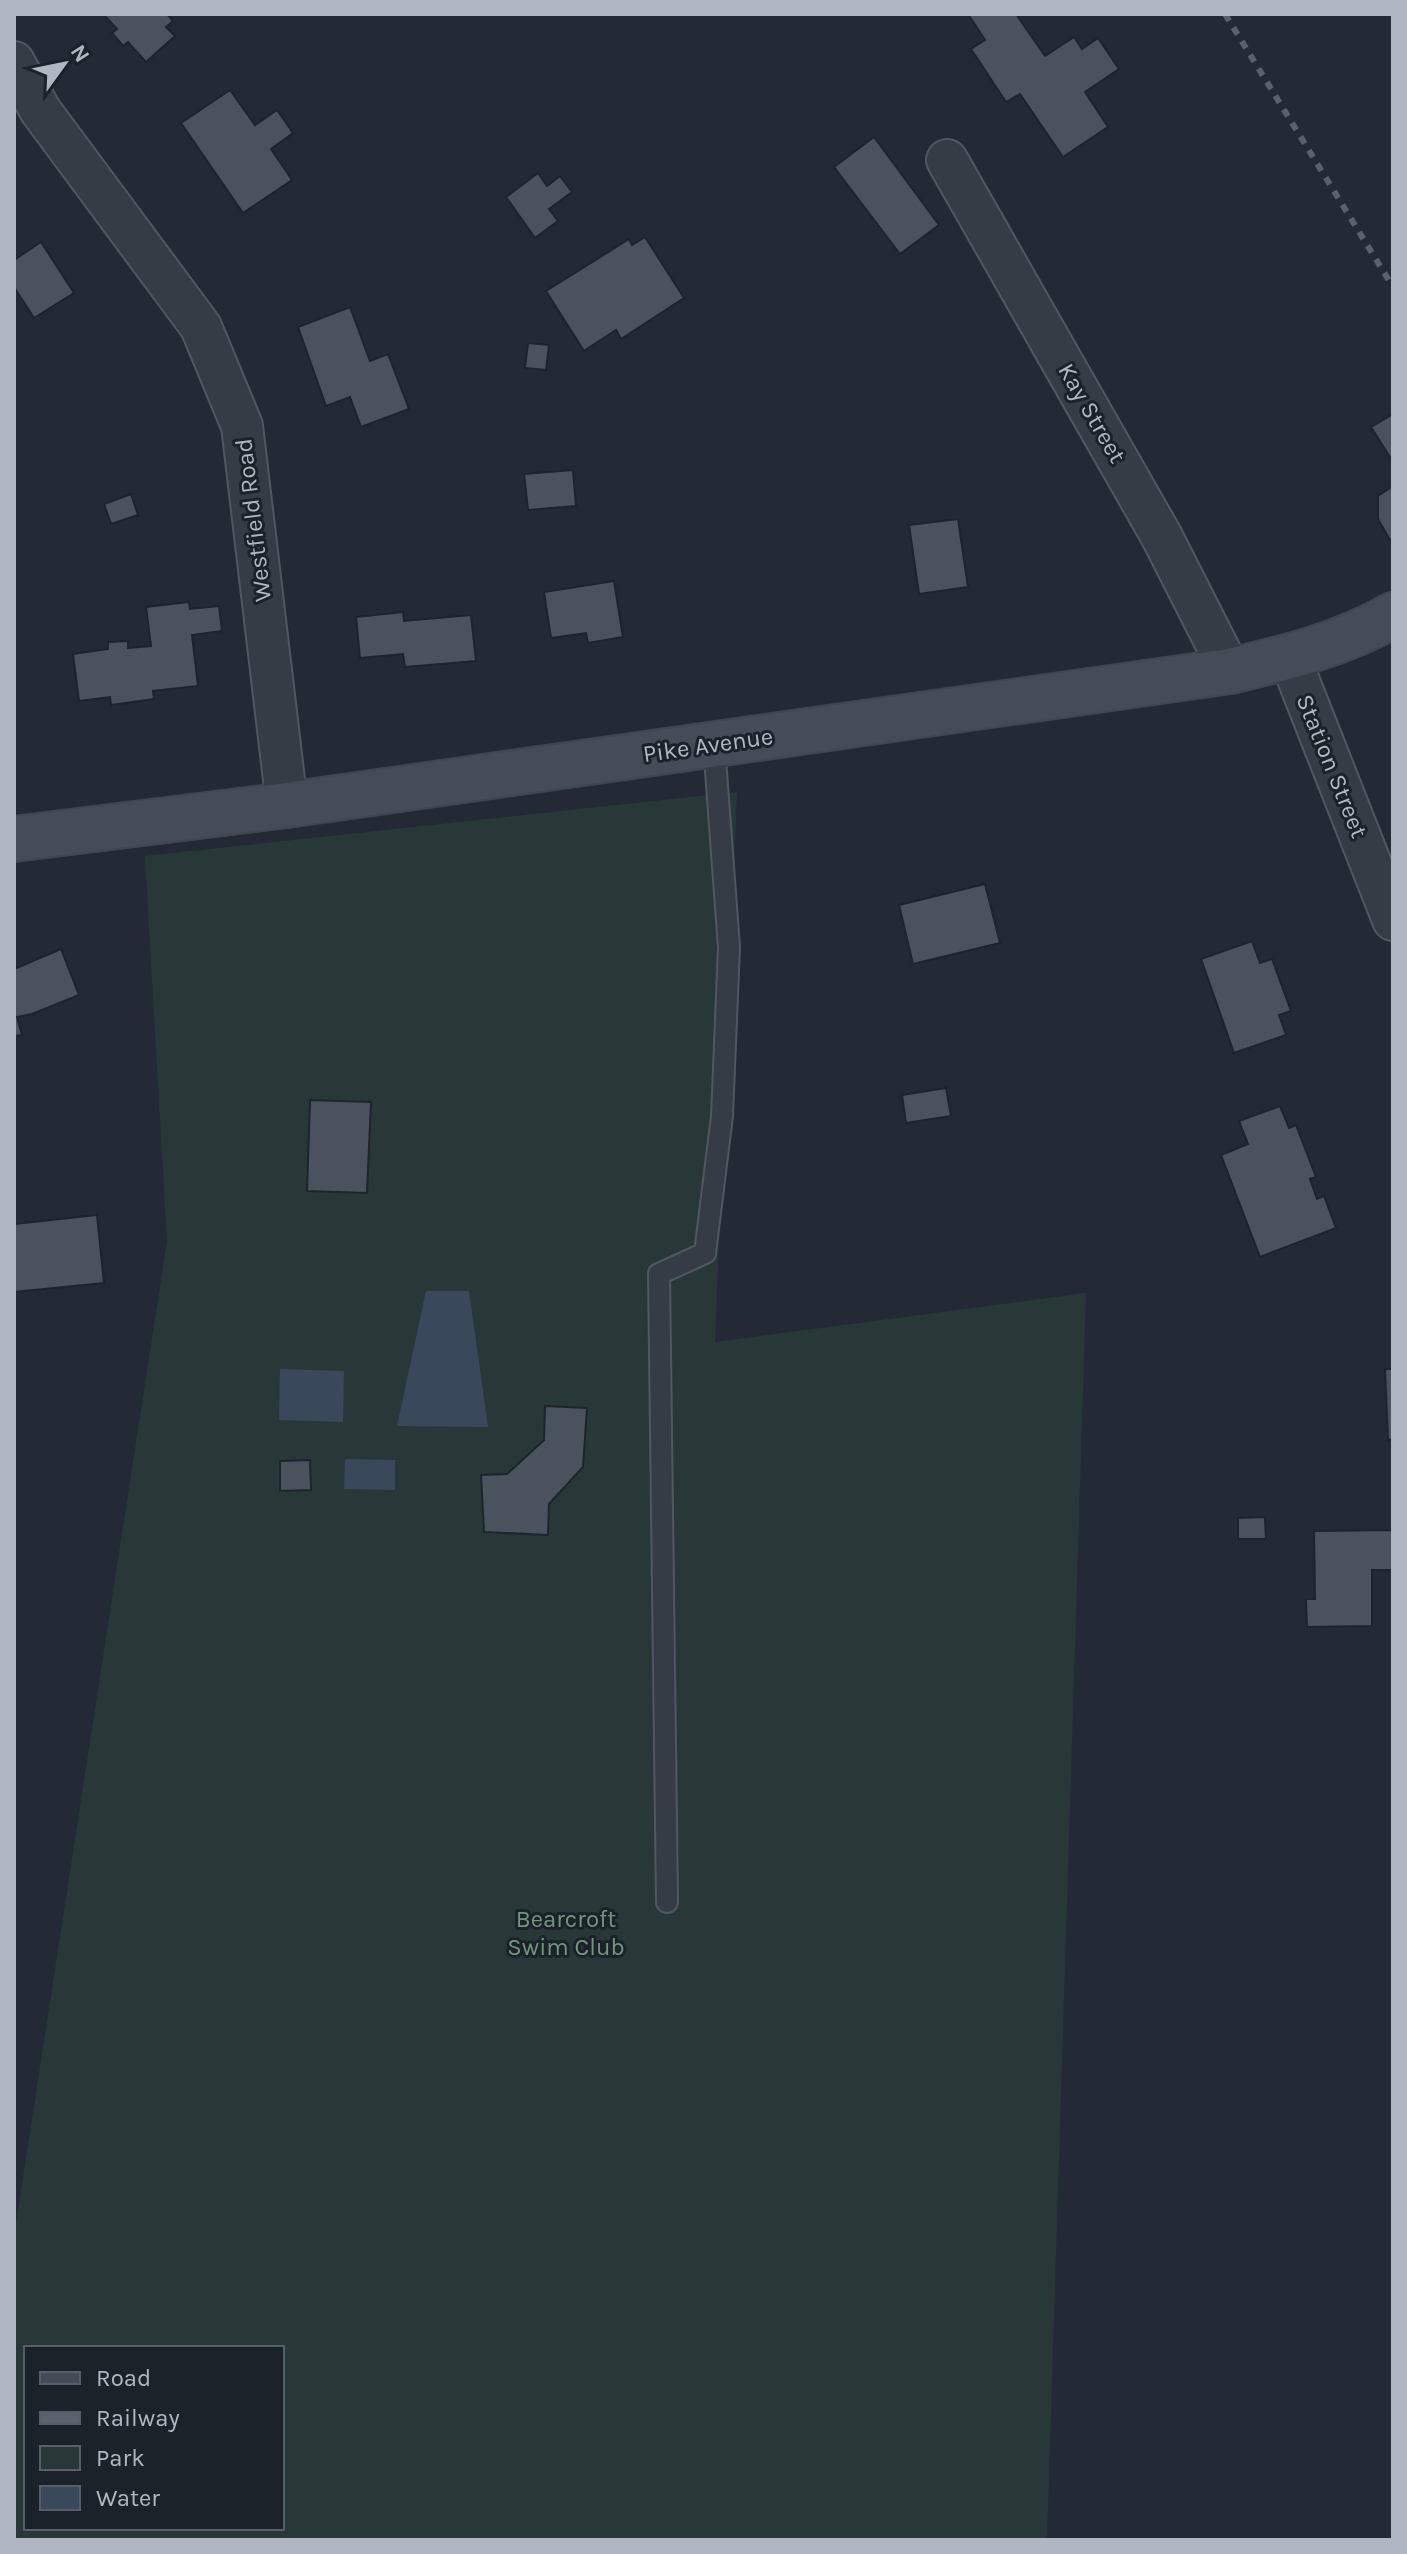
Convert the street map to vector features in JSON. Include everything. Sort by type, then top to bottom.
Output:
[{"type":"street","name":"Westfield Road","points":[[14,62],[27,116],[201,327],[242,426],[287,805]]},
{"type":"street","name":"Kay Street","points":[[947,160],[1162,537],[1230,671]]},
{"type":"street","name":"Pike Avenue","points":[[14,839],[287,805],[1230,671],[1326,645],[1393,615]]},
{"type":"street","name":"Station Street","points":[[1289,656],[1393,920]]},
{"type":"lane","points":[[667,1902],[659,1274],[705,1253],[722,1116],[729,947],[714,745]]},
{"type":"green space","name":"Bearcroft Swim Club","points":[[737,792],[715,1342],[1086,1293],[1047,2540],[14,2540],[14,2236],[167,1241],[145,856]]},
{"type":"water","points":[[426,1291],[469,1291],[488,1427],[397,1426]]},
{"type":"water","points":[[280,1369],[344,1371],[343,1422],[279,1420]]},
{"type":"water","points":[[345,1459],[395,1460],[395,1490],[344,1489]]},
{"type":"building","points":[[103,14],[167,14],[173,21],[166,27],[175,36],[146,62],[128,42],[123,46],[112,33],[117,29]]},
{"type":"building","points":[[968,14],[1016,14],[1045,56],[1074,37],[1082,49],[1098,38],[1119,69],[1085,92],[1108,127],[1063,157],[1020,94],[1006,102],[971,49],[985,40]]},
{"type":"building","points":[[230,90],[255,125],[277,110],[293,133],[271,149],[292,180],[243,213],[181,123]]},
{"type":"building","points":[[874,137],[939,225],[900,254],[834,167]]},
{"type":"building","points":[[538,173],[547,186],[560,176],[572,192],[549,209],[558,221],[535,238],[506,197]]},
{"type":"building","points":[[645,237],[684,298],[621,339],[616,330],[584,351],[546,291],[629,239],[632,245]]},
{"type":"building","points":[[41,242],[74,293],[34,318],[14,287],[14,260]]},
{"type":"building","points":[[350,307],[370,361],[388,354],[409,409],[361,427],[350,397],[326,406],[298,327]]},
{"type":"building","points":[[528,343],[549,345],[546,370],[525,368]]},
{"type":"building","points":[[1393,414],[1393,462],[1371,427]]},
{"type":"building","points":[[573,470],[576,506],[528,510],[524,474]]},
{"type":"building","points":[[1393,486],[1393,538],[1390,540],[1378,519],[1378,496]]},
{"type":"building","points":[[131,494],[138,515],[111,524],[104,504]]},
{"type":"building","points":[[958,519],[968,587],[919,594],[909,525]]},
{"type":"building","points":[[614,581],[623,637],[588,643],[586,633],[551,638],[544,592]]},
{"type":"building","points":[[189,602],[190,609],[219,606],[222,631],[192,635],[198,686],[153,691],[154,699],[111,705],[110,697],[79,701],[73,654],[108,649],[108,642],[128,641],[128,648],[151,646],[146,607]]},
{"type":"building","points":[[403,612],[404,621],[471,615],[476,661],[405,667],[403,654],[360,658],[356,617]]},
{"type":"building","points":[[985,884],[1000,943],[913,964],[899,905]]},
{"type":"building","points":[[1252,941],[1260,963],[1272,959],[1291,1011],[1279,1015],[1286,1035],[1234,1053],[1201,959]]},
{"type":"building","points":[[61,949],[79,995],[17,1017],[22,1035],[14,1036],[14,969]]},
{"type":"building","points":[[946,1088],[951,1116],[906,1123],[902,1095]]},
{"type":"building","points":[[310,1100],[371,1102],[367,1193],[307,1191]]},
{"type":"building","points":[[1280,1106],[1289,1128],[1296,1125],[1316,1177],[1310,1179],[1317,1199],[1324,1196],[1336,1228],[1260,1257],[1221,1155],[1248,1144],[1239,1121]]},
{"type":"building","points":[[97,1215],[104,1283],[14,1292],[14,1224]]},
{"type":"building","points":[[1385,1369],[1393,1369],[1393,1439],[1388,1440]]},
{"type":"building","points":[[545,1406],[587,1408],[583,1467],[549,1504],[548,1535],[484,1532],[481,1475],[507,1474],[544,1440]]},
{"type":"building","points":[[310,1460],[311,1490],[280,1491],[280,1461]]},
{"type":"building","points":[[1265,1517],[1266,1539],[1238,1539],[1238,1518]]},
{"type":"building","points":[[1393,1530],[1393,1570],[1372,1570],[1372,1626],[1307,1627],[1306,1599],[1315,1599],[1314,1531]]},
{"type":"railway","points":[[1225,14],[1393,287]]}]
